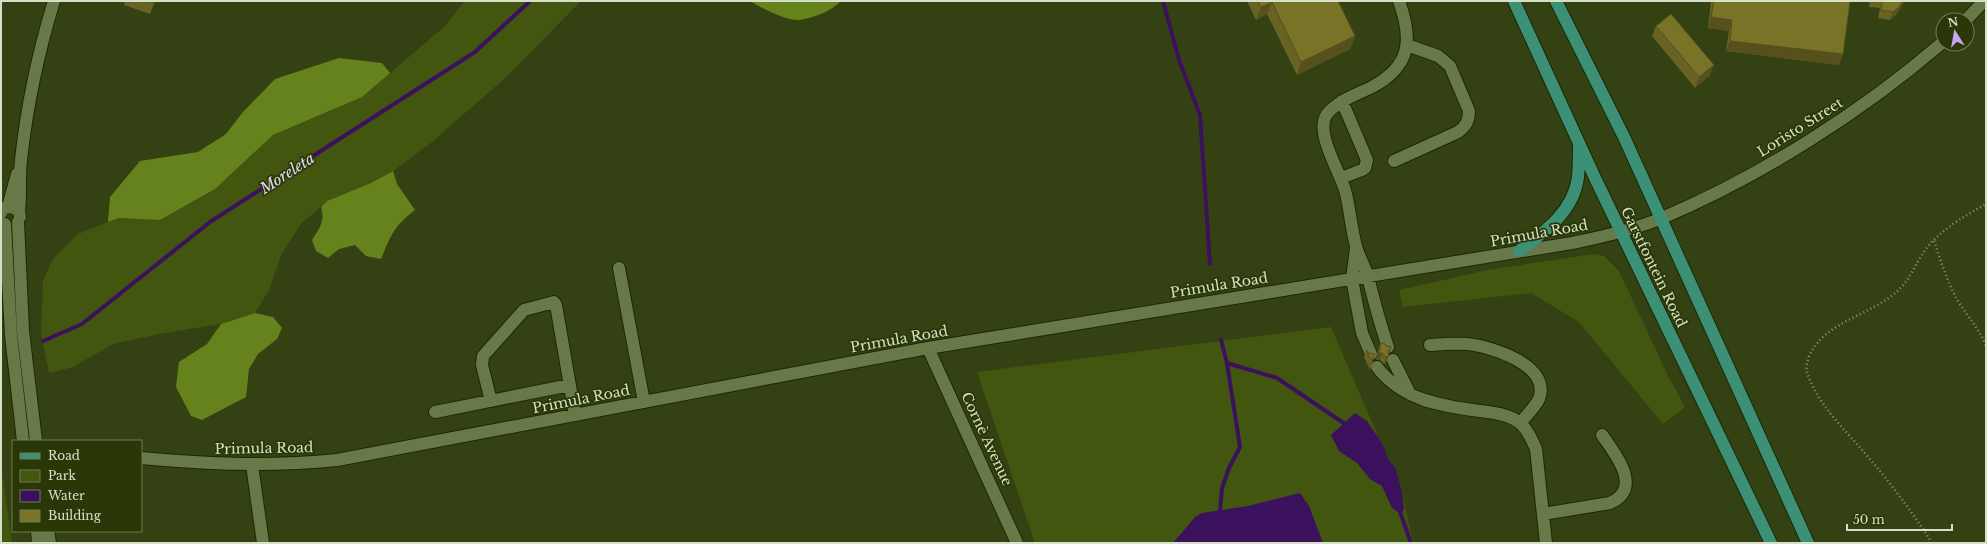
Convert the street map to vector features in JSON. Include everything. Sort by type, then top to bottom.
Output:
[{"type":"main road","name":"Garstfontein Road","points":[[1514,1],[1621,232],[1771,543]]},
{"type":"main road","name":"Garstfontein Road","points":[[1556,1],[1624,137],[1808,543]]},
{"type":"main road","points":[[1519,251],[1550,228],[1574,194],[1578,178],[1579,143]]},
{"type":"street","points":[[23,440],[11,334],[6,216],[21,162],[31,87],[54,1]]},
{"type":"street","points":[[1388,347],[1378,316],[1368,276],[1356,247],[1341,178],[1324,131],[1326,114],[1342,101],[1389,77],[1398,68],[1405,56],[1407,31],[1399,1]]},
{"type":"street","points":[[1974,12],[1984,1]]},
{"type":"street","points":[[1394,161],[1458,132],[1465,127],[1469,119],[1469,111],[1450,66],[1438,56],[1407,45]]},
{"type":"street","name":"Loristo Street","points":[[1661,218],[1710,196],[1759,170],[1829,127],[1881,92],[1935,48]]},
{"type":"street","points":[[1341,178],[1365,168],[1367,160],[1342,101]]},
{"type":"street","points":[[6,216],[23,331],[36,440]]},
{"type":"street","name":"Primula Road","points":[[142,458],[210,464],[252,465],[337,460],[928,348],[1572,243],[1621,232],[1661,218]]},
{"type":"street","points":[[1356,247],[1352,279],[1362,333],[1371,354]]},
{"type":"street","points":[[619,268],[644,402]]},
{"type":"street","points":[[492,400],[482,365],[483,356],[524,310],[553,302],[556,305],[575,415]]},
{"type":"street","points":[[1359,320],[1378,316]]},
{"type":"street","points":[[1430,345],[1466,344],[1487,348],[1504,354],[1525,365],[1534,374],[1539,382],[1540,390],[1539,399],[1520,423]]},
{"type":"street","name":"Cornè Avenue","points":[[928,348],[1017,543]]},
{"type":"street","points":[[1393,360],[1410,394]]},
{"type":"street","points":[[1377,367],[1392,384],[1410,394],[1435,404],[1499,413],[1520,423],[1531,438],[1536,449],[1546,543]]},
{"type":"street","points":[[435,412],[570,385]]},
{"type":"street","points":[[1543,514],[1610,503],[1618,500],[1623,494],[1625,487],[1622,467],[1602,435]]},
{"type":"street","points":[[252,465],[263,543]]},
{"type":"street","points":[[37,532],[38,543]]},
{"type":"street","points":[[48,532],[50,543]]},
{"type":"path","points":[[1932,543],[1911,510],[1821,399],[1806,370],[1809,357],[1818,343],[1846,322],[1877,306],[1900,289],[1907,282],[1926,249],[1933,240],[1960,220],[1986,204]]},
{"type":"path","points":[[1933,240],[1950,286],[1968,316],[1979,330],[1986,346]]},
{"type":"green space","points":[[465,1],[581,1],[504,79],[432,142],[393,171],[371,183],[327,201],[301,224],[282,253],[269,290],[255,313],[221,324],[164,333],[113,344],[73,367],[49,373],[41,332],[43,281],[53,259],[78,234],[118,218],[160,220],[215,189],[273,135],[362,97],[444,27]]},
{"type":"green space","points":[[750,1],[841,1],[822,14],[810,18],[794,20],[767,10]]},
{"type":"green space","points":[[339,58],[382,63],[390,73],[362,97],[273,135],[215,189],[160,220],[119,218],[108,222],[110,197],[140,161],[198,152],[226,134],[243,112],[275,79]]},
{"type":"green space","points":[[393,171],[397,184],[415,210],[398,226],[381,259],[366,256],[355,245],[339,249],[328,258],[316,251],[312,240],[321,224],[321,207],[327,201],[371,183]]},
{"type":"green space","points":[[1594,254],[1604,256],[1619,271],[1668,376],[1685,407],[1663,424],[1579,322],[1531,293],[1403,307],[1399,290],[1488,270]]},
{"type":"green space","points":[[255,313],[273,317],[282,328],[277,339],[258,354],[249,369],[246,397],[202,420],[191,416],[176,387],[179,362],[207,344],[221,324]]},
{"type":"green space","points":[[1331,327],[1402,492],[1413,543],[1035,543],[977,372]]},
{"type":"green space","points":[[1,464],[12,543],[1,543]]},
{"type":"water","points":[[1355,413],[1367,421],[1382,443],[1389,461],[1395,467],[1402,492],[1404,509],[1401,514],[1392,508],[1382,486],[1370,479],[1357,463],[1339,451],[1331,435]]},
{"type":"water","points":[[1300,493],[1309,506],[1323,543],[1173,543],[1195,517],[1202,513],[1248,506]]},
{"type":"building","points":[[1258,1],[1338,1],[1355,36],[1301,62],[1272,2],[1261,7]]},
{"type":"building","points":[[1714,1],[1850,1],[1843,54],[1730,41],[1732,20],[1711,17]]},
{"type":"building","points":[[1882,1],[1903,1],[1893,12],[1881,10]]},
{"type":"building","points":[[1671,14],[1714,65],[1699,77],[1656,26]]},
{"type":"building","points":[[1384,343],[1386,346],[1391,347],[1388,352],[1389,356],[1387,357],[1382,353],[1378,353],[1381,348],[1380,344]]},
{"type":"building","points":[[1366,350],[1369,353],[1375,354],[1372,358],[1373,363]]},
{"type":"waterway","name":"Moreleta","points":[[43,341],[82,324],[210,222],[475,52],[530,1]]},
{"type":"waterway","points":[[1163,1],[1179,60],[1200,115],[1210,264]]},
{"type":"waterway","points":[[1221,340],[1227,363],[1277,378],[1348,426]]},
{"type":"waterway","points":[[1220,511],[1222,488],[1229,468],[1240,447],[1227,363]]},
{"type":"waterway","points":[[1399,509],[1411,543]]}]
